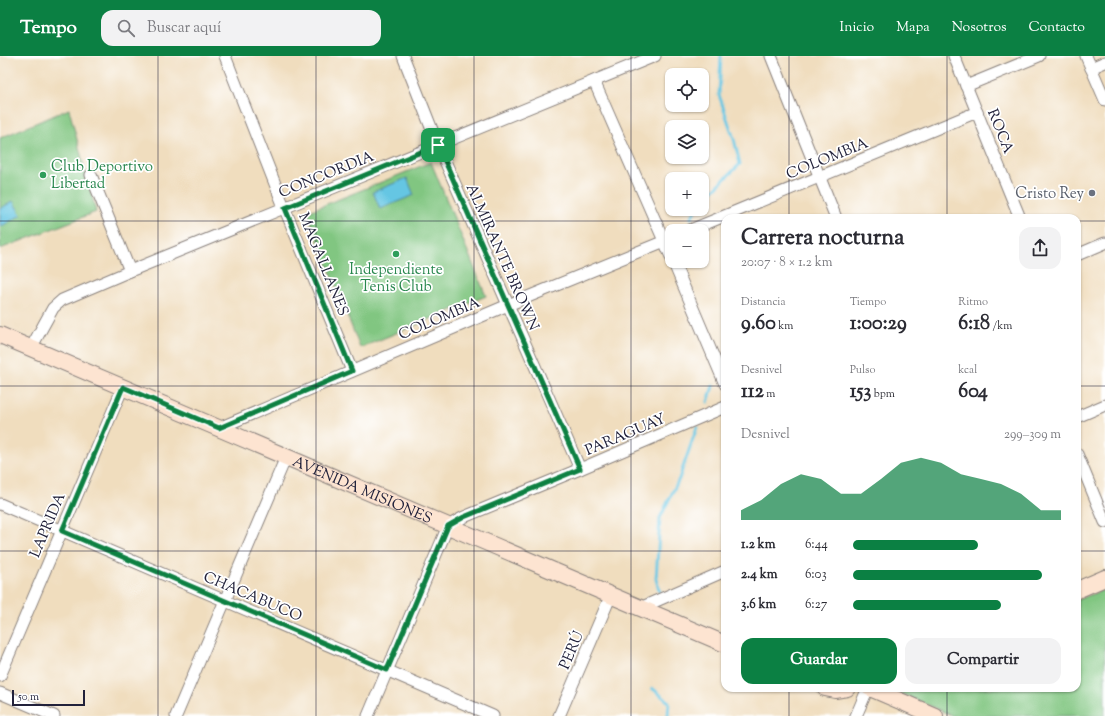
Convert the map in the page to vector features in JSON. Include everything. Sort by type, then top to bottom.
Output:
[{"type":"main road","name":"AVENIDA MISIONES","points":[[0,335],[721,642]]},
{"type":"main road","points":[[1081,588],[1105,578]]},
{"type":"main road","points":[[878,692],[935,716]]},
{"type":"street","name":"MAGALLANES","points":[[225,56],[352,371]]},
{"type":"street","name":"ALMIRANTE BROWN","points":[[403,56],[438,145],[580,469]]},
{"type":"street","name":"CONCORDIA","points":[[31,348],[53,308],[62,300],[652,56]]},
{"type":"street","points":[[771,56],[834,214]]},
{"type":"street","name":"ROCA","points":[[954,56],[1018,214]]},
{"type":"street","points":[[966,86],[1039,56]]},
{"type":"street","points":[[1086,56],[1105,100]]},
{"type":"street","points":[[1091,68],[1105,62]]},
{"type":"street","points":[[594,81],[665,233]]},
{"type":"street","name":"COLOMBIA","points":[[730,214],[977,112]]},
{"type":"street","points":[[91,175],[130,271]]},
{"type":"street","name":"COLOMBIA","points":[[705,224],[721,218]]},
{"type":"street","name":"COLOMBIA","points":[[219,428],[508,305],[665,240]]},
{"type":"street","points":[[1081,253],[1105,243]]},
{"type":"street","points":[[675,268],[721,375]]},
{"type":"street","name":"LAPRIDA","points":[[0,676],[123,387]]},
{"type":"street","points":[[1081,414],[1105,405]]},
{"type":"street","name":"PARAGUAY","points":[[448,526],[464,517],[721,409]]},
{"type":"street","points":[[176,716],[286,457]]},
{"type":"street","points":[[1081,464],[1105,522]]},
{"type":"street","name":"CHACABUCO","points":[[0,504],[493,716]]},
{"type":"street","points":[[368,716],[448,526]]},
{"type":"street","points":[[640,608],[721,573]]},
{"type":"street","name":"PERÚ","points":[[559,716],[611,595]]},
{"type":"street","points":[[856,716],[867,692]]},
{"type":"street","points":[[0,693],[54,716]]},
{"type":"green space","name":"Club Deportivo Libertad","points":[[69,109],[96,212],[0,249],[0,138]]},
{"type":"green space","name":"Independiente Tenis Club","points":[[431,162],[486,296],[360,348],[307,212]]},
{"type":"green space","points":[[1105,589],[1105,716],[953,716],[897,692],[1081,692],[1081,598]]},
{"type":"water","points":[[407,178],[414,195],[380,209],[373,192]]},
{"type":"water","points":[[13,201],[21,215],[0,227],[0,209]]},
{"type":"waterway","points":[[709,194],[740,164],[734,139],[719,95],[721,56]]},
{"type":"waterway","points":[[708,402],[713,386]]},
{"type":"waterway","points":[[661,596],[656,579],[660,518],[679,479],[697,427]]},
{"type":"waterway","points":[[652,688],[669,702],[668,716]]},
{"type":"place","name":"Club Deportivo Libertad","points":[[43,175]]},
{"type":"place","name":"Cristo Rey","points":[[1092,193]]},
{"type":"place","name":"Independiente Tenis Club","points":[[396,254]]},
{"type":"route","points":[[438,145],[580,469],[464,517],[448,526],[387,670],[62,531],[123,387],[219,428],[352,371],[285,208],[438,145]]}]
